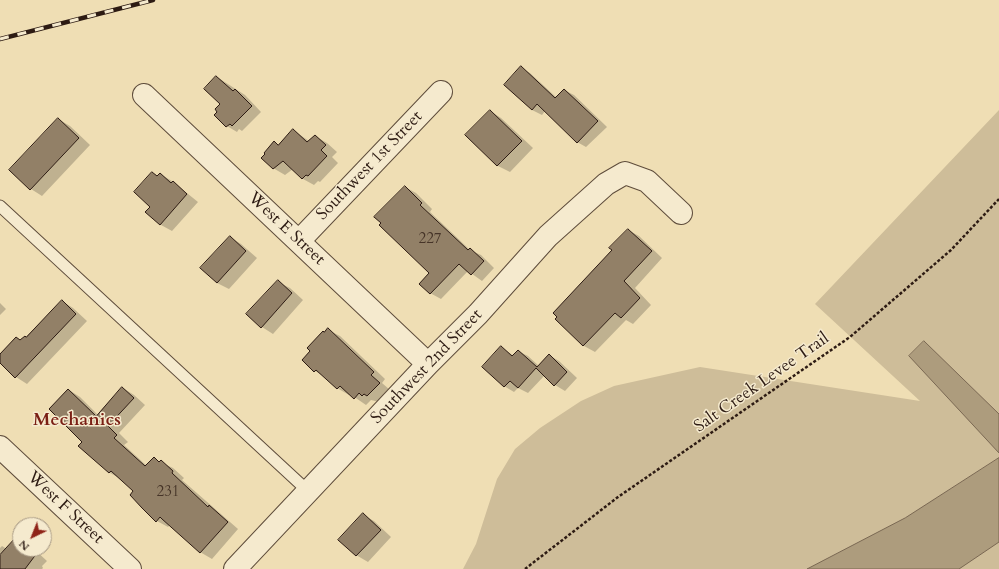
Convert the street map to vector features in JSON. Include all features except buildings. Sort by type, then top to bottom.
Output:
[{"type":"street","name":"Southwest 1st Street","points":[[299,241],[441,92]]},
{"type":"street","name":"West E Street","points":[[144,95],[428,364]]},
{"type":"street","name":"Southwest 2nd Street","points":[[235,569],[428,364],[478,314],[568,217],[614,178],[625,173],[647,181],[681,213]]},
{"type":"street","name":"West F Street","points":[[0,447],[130,569]]},
{"type":"lane","points":[[0,206],[309,492]]},
{"type":"path","name":"Salt Creek Levee Trail","points":[[525,569],[618,497],[850,337],[951,250],[999,199]]},
{"type":"shaded area","points":[[999,110],[999,569],[463,569],[476,544],[497,479],[515,449],[540,428],[581,401],[614,386],[700,367],[920,401],[815,304]]},
{"type":"shaded area","points":[[924,341],[999,414],[999,453],[909,356]]},
{"type":"shaded area","points":[[999,458],[999,542],[959,569],[807,569],[905,518]]},
{"type":"railway","points":[[0,39],[153,0]]},
{"type":"district","name":"Mechanics","points":[[77,421]]}]
